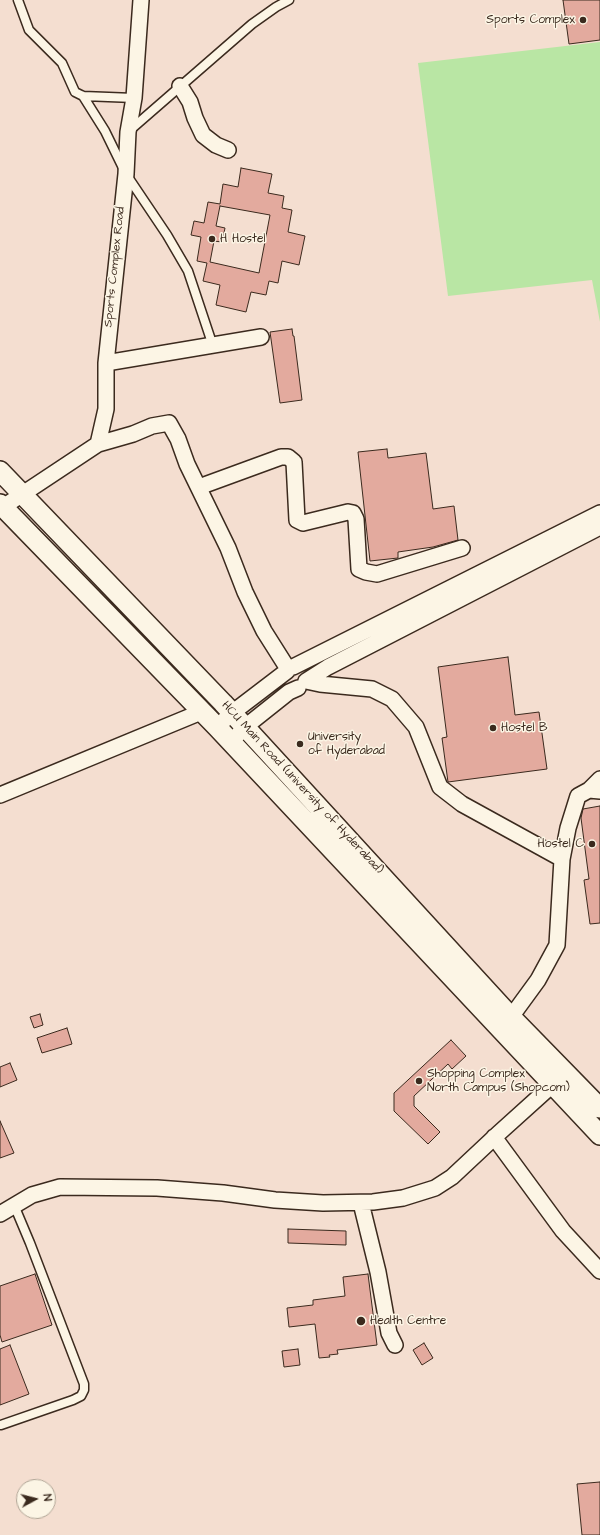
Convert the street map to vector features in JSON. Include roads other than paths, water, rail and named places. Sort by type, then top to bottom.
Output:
[{"type":"street","name":"Sports Complex Road","points":[[98,444],[106,409],[106,363],[126,174],[128,132],[134,98],[142,0]]},
{"type":"street","points":[[180,86],[190,102],[195,118],[203,135],[216,145],[228,150]]},
{"type":"street","points":[[106,363],[261,337]]},
{"type":"street","points":[[2,506],[98,444],[133,434],[152,426],[169,423],[178,439],[187,464],[228,548],[245,592],[264,632],[290,669]]},
{"type":"street","points":[[199,487],[281,457],[288,457],[294,462],[297,520],[303,523],[348,512],[353,513],[356,520],[360,569],[377,574],[462,548]]},
{"type":"street","name":"HCU Main Road (University of Hyderabad)","points":[[0,472],[22,493],[232,713],[511,1017],[600,1135]]},
{"type":"street","name":"HCU Main Road (University of Hyderabad)","points":[[2,506],[559,1079],[600,1108]]},
{"type":"street","points":[[217,727],[232,713],[290,669],[600,513]]},
{"type":"street","points":[[231,742],[245,727],[289,692],[328,666],[600,527]]},
{"type":"street","points":[[290,669],[301,668],[304,670],[306,677],[302,684]]},
{"type":"street","points":[[302,684],[320,684],[372,690],[392,699],[416,727],[440,787],[462,804],[562,859]]},
{"type":"street","points":[[0,795],[201,712]]},
{"type":"street","points":[[511,1017],[538,980],[557,945],[562,859],[568,828],[578,796],[594,790],[600,779]]},
{"type":"street","points":[[0,1214],[32,1195],[60,1187],[157,1188],[223,1193],[275,1200],[323,1203],[360,1202],[403,1198],[435,1188],[452,1177],[559,1079]]},
{"type":"street","points":[[494,1137],[564,1231],[600,1271]]},
{"type":"street","points":[[360,1202],[378,1272],[389,1333],[395,1345]]},
{"type":"lane","points":[[18,0],[29,30],[62,64],[75,92],[83,96],[134,98]]},
{"type":"lane","points":[[128,132],[252,24],[276,7],[289,0]]},
{"type":"lane","points":[[83,96],[105,131],[126,174],[188,271],[213,346]]},
{"type":"lane","points":[[1,1425],[73,1400],[81,1396],[84,1390],[84,1384],[30,1242],[14,1205]]},
{"type":"place","name":"Sports Complex","points":[[583,20]]},
{"type":"place","name":"H Hostel","points":[[212,239]]},
{"type":"place","name":"Hostel B","points":[[493,728]]},
{"type":"place","name":"University of Hyderabad","points":[[300,744]]},
{"type":"place","name":"Hostel C","points":[[592,844]]},
{"type":"place","name":"Shopping Complex North Campus (Shopcom)","points":[[419,1081]]},
{"type":"place","name":"Health Centre","points":[[361,1321]]}]
